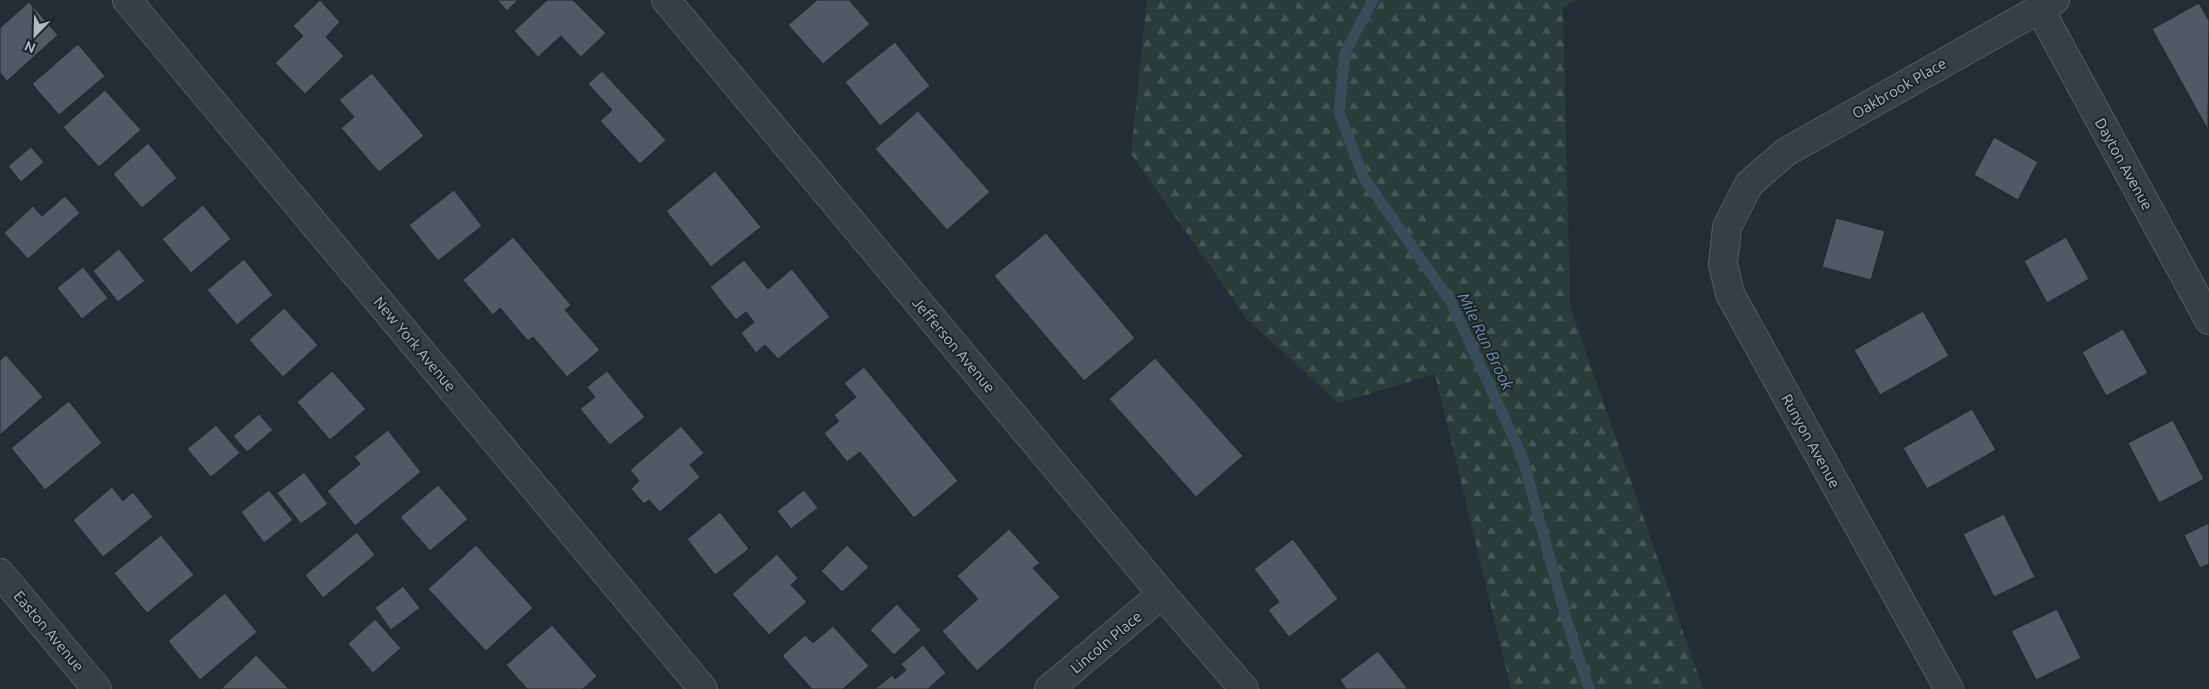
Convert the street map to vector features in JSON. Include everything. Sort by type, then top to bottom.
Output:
[{"type":"street","name":"New York Avenue","points":[[127,0],[703,689]]},
{"type":"street","name":"Jefferson Avenue","points":[[666,0],[1162,594],[1244,689]]},
{"type":"street","name":"Oakbrook Place","points":[[1748,184],[1786,152],[2047,4]]},
{"type":"street","name":"Dayton Avenue","points":[[2047,4],[2209,320]]},
{"type":"street","name":"Runyon Avenue","points":[[1748,184],[1728,227],[1723,264],[1730,294],[1949,689]]},
{"type":"street","name":"Easton Avenue","points":[[0,573],[98,689]]},
{"type":"street","name":"Lincoln Place","points":[[1049,689],[1162,594]]},
{"type":"green space","points":[[1147,0],[1576,0],[1563,8],[1570,306],[1703,689],[1511,689],[1435,374],[1338,403],[1247,319],[1131,154]]},
{"type":"building","points":[[320,0],[340,22],[326,37],[344,56],[305,94],[275,63],[303,36],[293,26]]},
{"type":"building","points":[[497,0],[518,0],[507,11]]},
{"type":"building","points":[[547,0],[573,0],[606,33],[581,57],[561,36],[538,57],[514,31]]},
{"type":"building","points":[[817,0],[849,0],[870,24],[823,64],[788,25]]},
{"type":"building","points":[[29,2],[58,35],[7,81],[0,73],[0,28]]},
{"type":"building","points":[[2199,3],[2209,21],[2208,130],[2152,29]]},
{"type":"building","points":[[895,42],[930,86],[880,126],[845,82]]},
{"type":"building","points":[[78,44],[105,76],[59,115],[32,84]]},
{"type":"building","points":[[602,71],[666,140],[640,164],[600,121],[612,110],[588,84]]},
{"type":"building","points":[[372,73],[424,136],[379,172],[341,128],[354,117],[339,100]]},
{"type":"building","points":[[105,90],[141,130],[99,167],[63,127]]},
{"type":"building","points":[[918,111],[990,192],[947,230],[875,149]]},
{"type":"building","points":[[1994,137],[2038,162],[2018,200],[1974,175]]},
{"type":"building","points":[[148,143],[177,178],[142,208],[113,174]]},
{"type":"building","points":[[31,147],[44,162],[21,182],[8,166]]},
{"type":"building","points":[[715,171],[761,227],[711,267],[666,211]]},
{"type":"building","points":[[454,190],[482,226],[438,261],[409,225]]},
{"type":"building","points":[[65,196],[80,213],[28,259],[4,233],[33,206],[42,216]]},
{"type":"building","points":[[203,205],[231,239],[191,273],[162,239]]},
{"type":"building","points":[[1836,218],[1885,231],[1871,280],[1822,267]]},
{"type":"building","points":[[1046,233],[1135,338],[1084,381],[994,276]]},
{"type":"building","points":[[513,237],[571,305],[565,310],[600,350],[567,377],[533,337],[528,341],[500,308],[493,315],[463,280]]},
{"type":"building","points":[[2066,237],[2089,279],[2047,303],[2024,261]]},
{"type":"building","points":[[119,249],[145,281],[118,302],[93,271]]},
{"type":"building","points":[[244,259],[273,295],[237,325],[207,290]]},
{"type":"building","points":[[744,260],[768,289],[792,269],[830,317],[778,359],[765,345],[756,353],[741,333],[754,322],[746,312],[736,320],[710,287]]},
{"type":"building","points":[[83,267],[108,298],[82,319],[57,288]]},
{"type":"building","points":[[284,308],[318,345],[283,377],[249,340]]},
{"type":"building","points":[[1923,311],[1949,356],[1880,395],[1854,350]]},
{"type":"building","points":[[2123,329],[2148,373],[2106,396],[2082,352]]},
{"type":"building","points":[[6,355],[43,397],[0,435],[0,360]]},
{"type":"building","points":[[1155,358],[1243,456],[1196,497],[1109,399]]},
{"type":"building","points":[[864,367],[958,481],[914,518],[860,452],[847,462],[824,433],[839,421],[834,415],[856,397],[844,383]]},
{"type":"building","points":[[332,371],[366,409],[330,440],[297,402]]},
{"type":"building","points":[[607,371],[645,417],[610,445],[580,409],[595,397],[587,387]]},
{"type":"building","points":[[69,401],[102,443],[45,490],[11,448]]},
{"type":"building","points":[[1972,409],[1996,450],[1927,489],[1903,448]]},
{"type":"building","points":[[259,414],[273,430],[247,452],[233,436]]},
{"type":"building","points":[[2173,420],[2204,479],[2159,503],[2128,443]]},
{"type":"building","points":[[216,425],[240,453],[211,477],[187,449]]},
{"type":"building","points":[[681,426],[704,453],[690,465],[700,477],[660,512],[649,500],[644,504],[631,489],[639,481],[630,470]]},
{"type":"building","points":[[388,430],[421,472],[355,526],[327,491],[360,464],[354,457]]},
{"type":"building","points":[[304,472],[328,504],[301,524],[277,493]]},
{"type":"building","points":[[438,485],[468,519],[430,551],[400,517]]},
{"type":"building","points":[[112,487],[123,501],[133,492],[153,517],[103,557],[73,520]]},
{"type":"building","points":[[269,490],[293,520],[264,543],[241,512]]},
{"type":"building","points":[[804,490],[818,508],[791,529],[777,511]]},
{"type":"building","points":[[720,512],[749,549],[715,575],[687,539]]},
{"type":"building","points":[[2004,514],[2035,577],[1994,597],[1963,534]]},
{"type":"building","points":[[2209,523],[2209,564],[2200,568],[2184,535]]},
{"type":"building","points":[[1009,529],[1040,563],[1033,568],[1060,597],[977,671],[942,631],[978,599],[957,576]]},
{"type":"building","points":[[357,532],[375,555],[323,598],[305,575]]},
{"type":"building","points":[[161,535],[194,575],[147,613],[114,573]]},
{"type":"building","points":[[1293,539],[1338,599],[1289,637],[1268,610],[1279,602],[1254,569]]},
{"type":"building","points":[[476,545],[533,608],[486,651],[428,589]]},
{"type":"building","points":[[847,545],[869,567],[842,592],[821,571]]},
{"type":"building","points":[[777,554],[798,578],[791,585],[807,602],[769,635],[732,594]]},
{"type":"building","points":[[403,586],[420,608],[391,630],[375,608]]},
{"type":"building","points":[[225,593],[257,632],[200,680],[168,641]]},
{"type":"building","points":[[897,604],[921,630],[894,655],[870,630]]},
{"type":"building","points":[[2057,609],[2081,658],[2036,680],[2011,631]]},
{"type":"building","points":[[375,619],[401,648],[373,673],[348,644]]},
{"type":"building","points":[[552,625],[597,676],[583,689],[527,689],[506,665]]},
{"type":"building","points":[[833,626],[869,666],[843,689],[812,689],[782,656],[805,635],[813,643]]},
{"type":"building","points":[[923,645],[946,673],[928,689],[875,689],[892,675],[895,679],[906,670],[901,664]]},
{"type":"building","points":[[1378,651],[1408,689],[1346,689],[1340,680]]},
{"type":"building","points":[[256,655],[289,689],[221,689]]},
{"type":"waterway","name":"Mile Run Brook","points":[[1373,0],[1345,53],[1339,112],[1364,178],[1451,302],[1522,456],[1568,625],[1589,689]]}]
